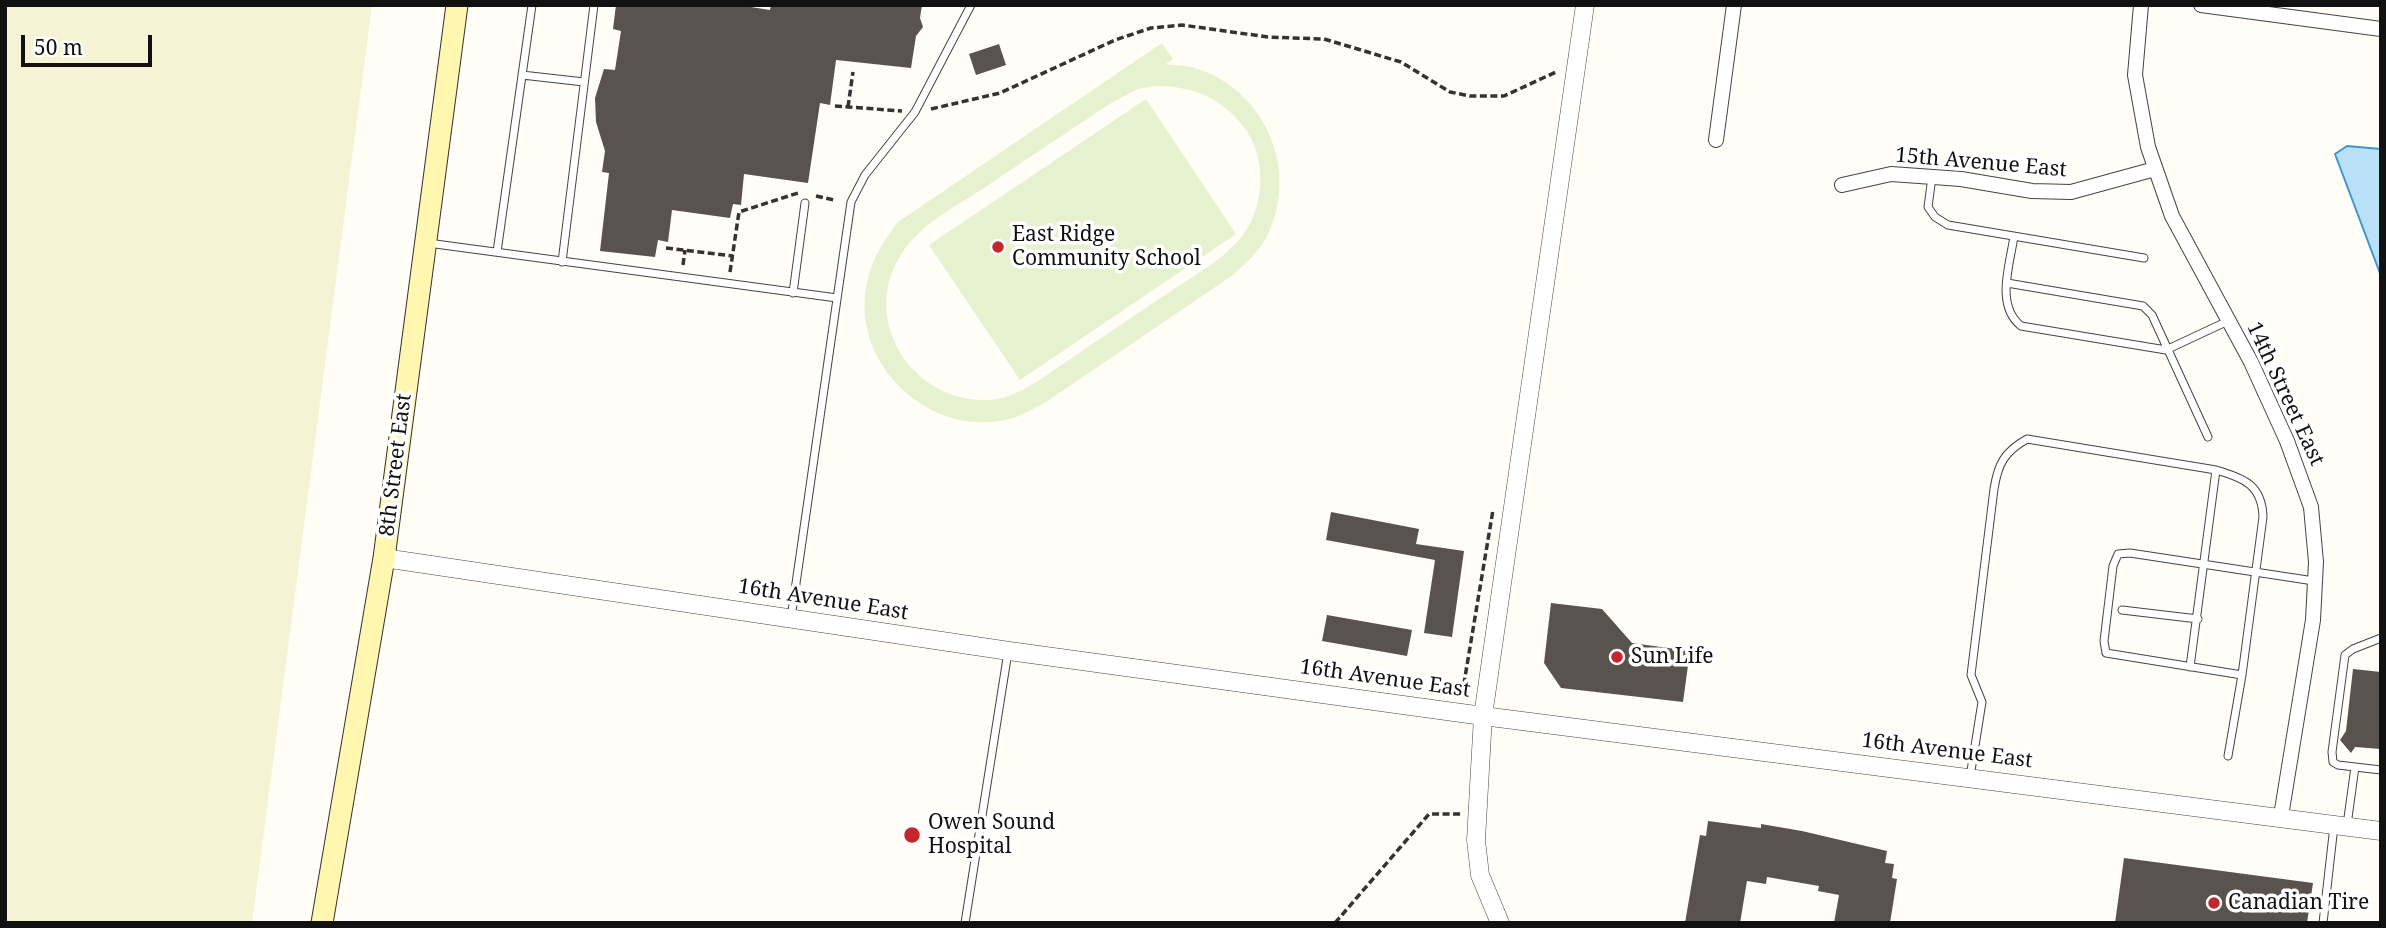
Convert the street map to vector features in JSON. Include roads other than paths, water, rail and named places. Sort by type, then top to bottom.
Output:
[{"type":"main road","name":"8th Street East","points":[[322,923],[384,558],[457,5]]},
{"type":"street","points":[[1500,923],[1480,875],[1478,814],[1483,716],[1585,5]]},
{"type":"street","points":[[1716,140],[1734,5]]},
{"type":"street","name":"14th Street East","points":[[2141,5],[2135,75],[2148,147],[2155,169],[2172,216],[2287,441],[2311,506],[2315,581],[2304,684],[2281,816]]},
{"type":"street","points":[[2201,5],[2381,29]]},
{"type":"street","name":"15th Avenue East","points":[[1842,184],[1891,174],[2032,191],[2071,192],[2155,169]]},
{"type":"street","name":"16th Avenue East","points":[[384,558],[1009,651],[1483,716],[2281,816],[2381,831]]},
{"type":"lane","points":[[497,252],[532,5]]},
{"type":"lane","points":[[562,262],[594,5]]},
{"type":"lane","points":[[791,618],[851,202],[865,175],[915,112],[971,5]]},
{"type":"lane","points":[[522,75],[584,82]]},
{"type":"lane","points":[[1932,177],[1928,207],[1935,217],[1948,225],[2144,258]]},
{"type":"lane","points":[[793,293],[805,203]]},
{"type":"lane","points":[[2014,236],[2007,283],[2008,310],[2021,326],[2166,349],[2228,321]]},
{"type":"lane","points":[[424,242],[837,298]]},
{"type":"lane","points":[[2007,283],[2143,306],[2152,315],[2208,437]]},
{"type":"lane","points":[[1970,777],[1982,702],[1971,675],[1998,466],[2010,448],[2027,439],[2216,470],[2233,475],[2257,490],[2263,503],[2242,675],[2228,756]]},
{"type":"lane","points":[[2190,667],[2216,470]]},
{"type":"lane","points":[[2242,675],[2106,653],[2104,641],[2113,566],[2118,554],[2130,553],[2315,581]]},
{"type":"lane","points":[[2122,610],[2198,619]]},
{"type":"lane","points":[[2381,638],[2345,655],[2333,762],[2381,770]]},
{"type":"lane","points":[[965,923],[1009,651]]},
{"type":"lane","points":[[2323,923],[2341,824],[2355,767]]},
{"type":"water","points":[[2347,146],[2381,149],[2381,276],[2335,154]]},
{"type":"place","name":"East Ridge Community School","points":[[998,247]]},
{"type":"place","name":"Sun Life","points":[[1617,657]]},
{"type":"place","name":"Owen Sound Hospital","points":[[912,835]]},
{"type":"place","name":"Canadian Tire","points":[[2214,903]]}]
